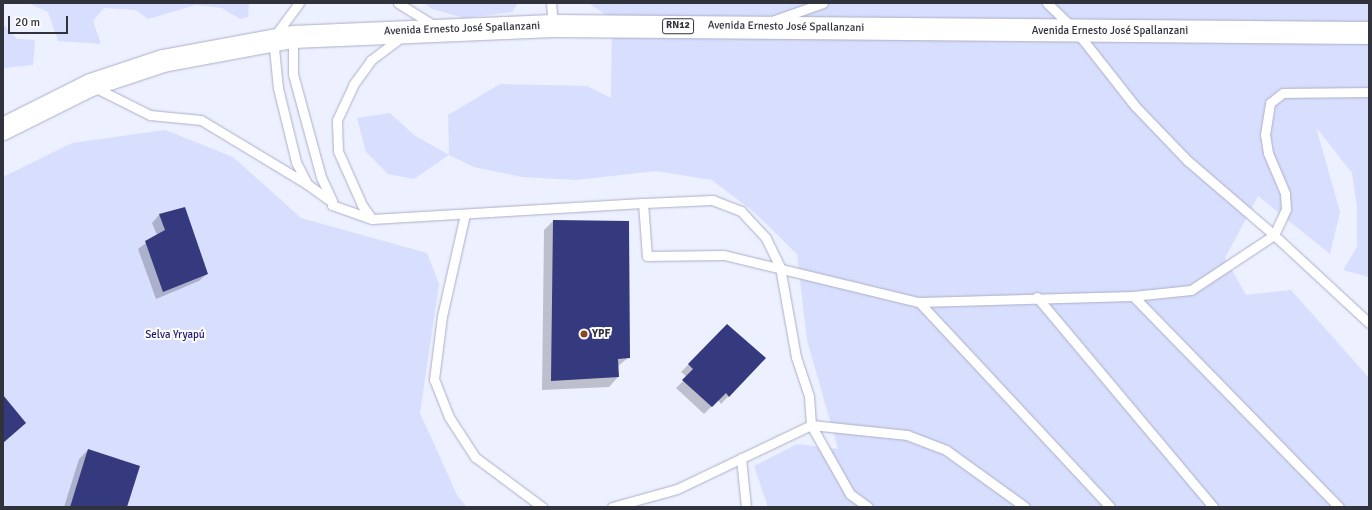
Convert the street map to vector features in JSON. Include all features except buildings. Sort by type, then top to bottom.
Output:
[{"type":"highway","name":"Avenida Ernesto José Spallanzani","points":[[3,129],[90,85],[163,60],[283,38],[412,29],[554,26],[756,26],[1076,31],[1369,32]]},
{"type":"lane","points":[[299,3],[283,38],[278,88],[296,162],[307,184]]},
{"type":"lane","points":[[398,3],[437,28]]},
{"type":"lane","points":[[551,3],[554,26]]},
{"type":"lane","points":[[756,26],[823,3]]},
{"type":"lane","points":[[1047,3],[1076,31],[1135,106],[1188,162],[1274,235],[1369,323]]},
{"type":"lane","points":[[372,219],[362,205],[338,151],[337,120],[353,85],[371,60],[412,29]]},
{"type":"lane","points":[[283,38],[321,177],[332,204]]},
{"type":"lane","points":[[90,85],[150,115],[201,120],[307,184],[332,204],[372,219],[713,200],[741,210],[766,238],[780,267],[796,357],[809,396],[811,425],[850,494],[868,507]]},
{"type":"lane","points":[[643,203],[646,256],[724,255],[780,267],[919,302],[1037,297],[1133,296],[1191,290],[1274,235],[1286,209],[1285,193],[1268,153],[1265,135],[1270,103],[1283,93],[1369,92]]},
{"type":"lane","points":[[465,214],[442,316],[434,379],[449,417],[476,457],[542,507]]},
{"type":"lane","points":[[1133,296],[1340,507]]},
{"type":"lane","points":[[1037,297],[1213,507]]},
{"type":"lane","points":[[919,302],[1110,507]]},
{"type":"lane","points":[[612,507],[677,489],[811,425],[907,435],[946,450],[1025,507]]},
{"type":"lane","points":[[741,458],[746,507]]},
{"type":"green space","points":[[28,3],[249,3],[248,17],[240,19],[222,8],[196,5],[148,19],[136,10],[104,8],[93,21],[101,44],[58,41],[48,12]]},
{"type":"green space","points":[[424,3],[518,3],[512,12],[464,18],[432,9]]},
{"type":"green space","points":[[588,3],[1369,3],[1369,277],[1343,270],[1357,247],[1357,207],[1352,173],[1316,127],[1340,212],[1330,254],[1258,196],[1225,258],[1246,295],[1291,290],[1369,378],[1369,507],[768,507],[754,466],[797,444],[838,449],[807,340],[797,254],[755,213],[712,180],[656,171],[576,180],[522,177],[474,167],[449,155],[448,115],[500,84],[587,86],[611,98],[612,19]]},
{"type":"green space","points":[[3,24],[17,39],[35,40],[33,65],[3,68]]},
{"type":"green space","points":[[390,113],[414,135],[449,155],[414,179],[388,174],[366,152],[357,118]]},
{"type":"green space","name":"Selva Yryapú","points":[[165,130],[233,157],[301,218],[427,253],[439,284],[420,413],[457,495],[467,507],[3,507],[3,177],[72,143]]},
{"type":"place","name":"YPF","points":[[584,334]]}]
